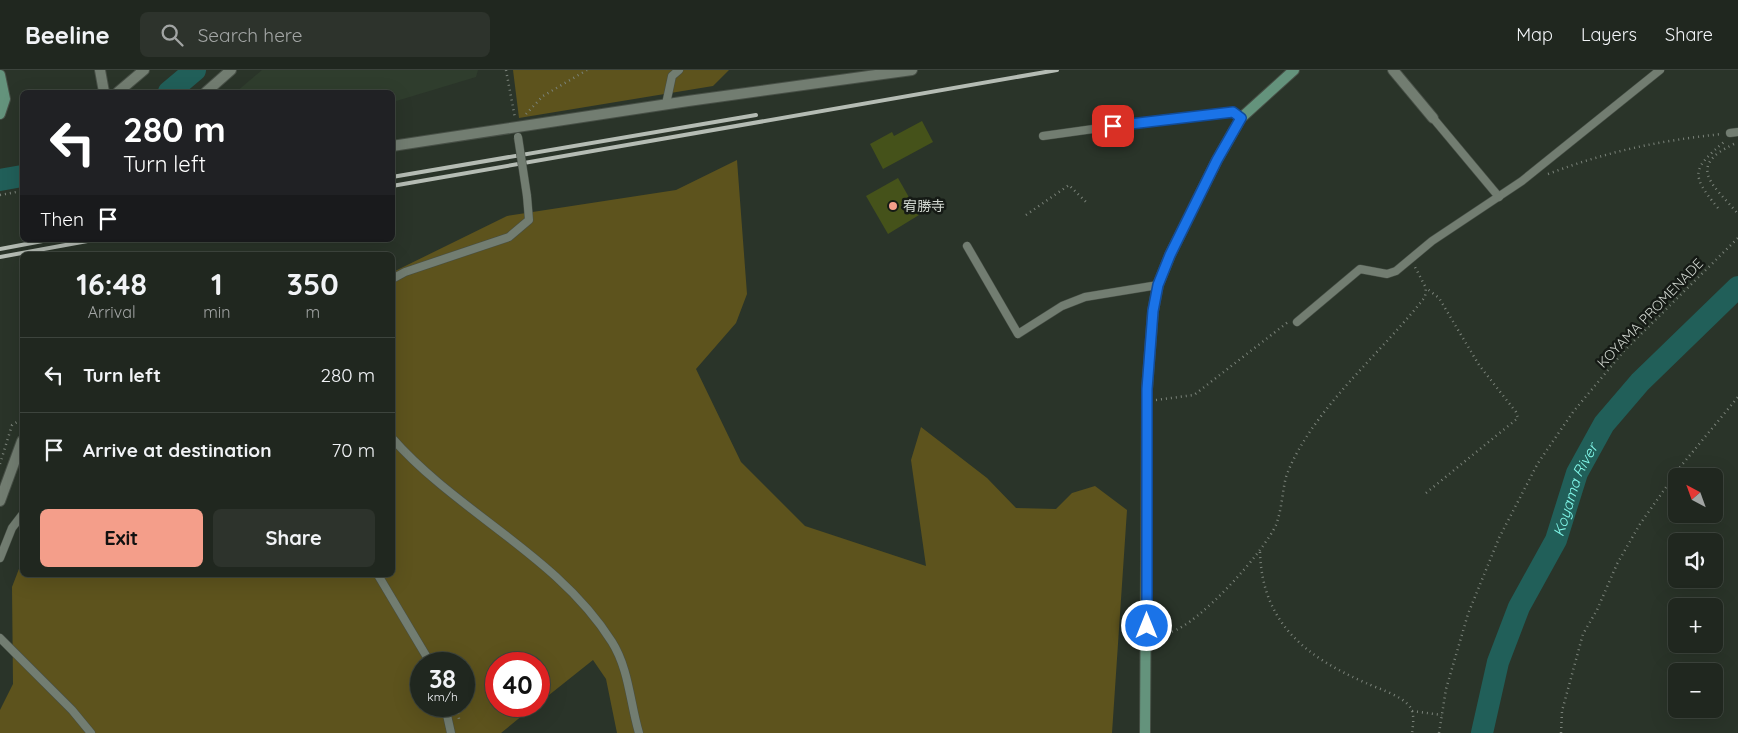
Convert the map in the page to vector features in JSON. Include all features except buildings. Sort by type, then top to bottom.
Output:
[{"type":"street","points":[[100,70],[104,90]]},
{"type":"street","points":[[120,90],[144,70]]},
{"type":"street","points":[[208,90],[231,70]]},
{"type":"street","points":[[395,146],[519,130],[666,104],[912,70]]},
{"type":"street","points":[[1145,733],[1147,401],[1153,311],[1158,285],[1170,255],[1217,160],[1241,118],[1294,70]]},
{"type":"street","points":[[1393,70],[1432,118]]},
{"type":"street","points":[[0,75],[5,99],[0,114]]},
{"type":"street","points":[[0,501],[20,446]]},
{"type":"lane","points":[[666,104],[672,76],[679,70]]},
{"type":"lane","points":[[1297,322],[1360,269],[1387,274],[1396,271],[1454,226],[1522,181],[1660,70]]},
{"type":"lane","points":[[1043,136],[1165,119],[1233,112],[1241,118]]},
{"type":"lane","points":[[1432,118],[1499,197]]},
{"type":"lane","points":[[395,278],[509,236],[529,220],[519,130]]},
{"type":"lane","points":[[967,246],[1018,334],[1062,306],[1085,297],[1158,285]]},
{"type":"lane","points":[[395,441],[426,472],[565,586],[590,613],[613,643],[627,677],[639,733]]},
{"type":"lane","points":[[0,558],[12,528],[20,518]]},
{"type":"lane","points":[[379,577],[424,652]]},
{"type":"lane","points":[[0,638],[72,710],[91,733]]},
{"type":"lane","points":[[448,717],[452,733]]},
{"type":"path","points":[[506,70],[519,130]]},
{"type":"path","points":[[519,130],[527,114],[543,96],[587,70]]},
{"type":"path","points":[[1546,174],[1626,149],[1671,140],[1734,133]]},
{"type":"path","points":[[1718,208],[1700,182],[1698,174],[1701,163],[1713,150],[1734,133]]},
{"type":"path","points":[[1738,142],[1716,153],[1707,166],[1706,171],[1708,179],[1738,214]]},
{"type":"path","points":[[1026,215],[1069,185],[1086,202]]},
{"type":"path","points":[[0,195],[20,191]]},
{"type":"path","name":"KOYAMA PROMENADE","points":[[1439,733],[1446,689],[1468,614],[1498,538],[1538,462],[1573,412],[1624,352],[1738,238]]},
{"type":"path","points":[[1412,257],[1416,261],[1415,268],[1426,288],[1439,298],[1478,365],[1516,412],[1518,418],[1426,492]]},
{"type":"path","points":[[1147,608],[1156,612],[1165,628],[1171,632],[1182,629],[1209,607],[1260,552],[1276,524],[1286,478],[1296,453],[1312,428],[1341,393],[1406,322],[1425,297],[1426,288]]},
{"type":"path","points":[[1147,401],[1194,394],[1286,322],[1297,322]]},
{"type":"path","points":[[1560,733],[1562,712],[1583,634],[1597,610],[1617,564],[1640,524],[1681,466],[1738,397]]},
{"type":"path","points":[[0,464],[12,425],[20,420]]},
{"type":"path","points":[[1260,552],[1268,596],[1279,622],[1291,636],[1338,671],[1404,700],[1412,711],[1412,733]]},
{"type":"path","points":[[1412,711],[1442,714]]},
{"type":"shaded area","points":[[262,70],[478,70],[476,77],[395,101],[395,90],[238,90]]},
{"type":"shaded area","points":[[513,70],[729,70],[713,86],[519,118]]},
{"type":"shaded area","points":[[737,160],[747,294],[736,323],[696,369],[741,462],[805,526],[926,566],[911,460],[921,427],[987,478],[1016,508],[1056,509],[1072,493],[1095,486],[1127,510],[1112,733],[617,733],[606,679],[593,660],[550,694],[550,652],[485,652],[485,717],[521,717],[501,733],[0,733],[0,710],[13,684],[12,587],[20,566],[20,577],[395,577],[395,271],[507,216],[676,190]]},
{"type":"waterway","points":[[171,90],[195,70]]},
{"type":"waterway","points":[[0,180],[20,176]]},
{"type":"waterway","name":"Koyama River","points":[[1482,733],[1498,662],[1519,607],[1556,540],[1577,473],[1604,424],[1640,382],[1738,287]]},
{"type":"railway","points":[[395,185],[1057,70]]},
{"type":"railway","points":[[395,176],[756,115]]},
{"type":"railway","points":[[0,249],[37,242]]},
{"type":"railway","points":[[27,252],[82,242]]},
{"type":"railway","points":[[0,257],[20,253]]},
{"type":"place","name":"宥勝寺","points":[[893,206]]},
{"type":"route","points":[[1113,126],[1233,112],[1241,118],[1217,160],[1170,255],[1158,285],[1153,311],[1147,389],[1147,626]]}]
